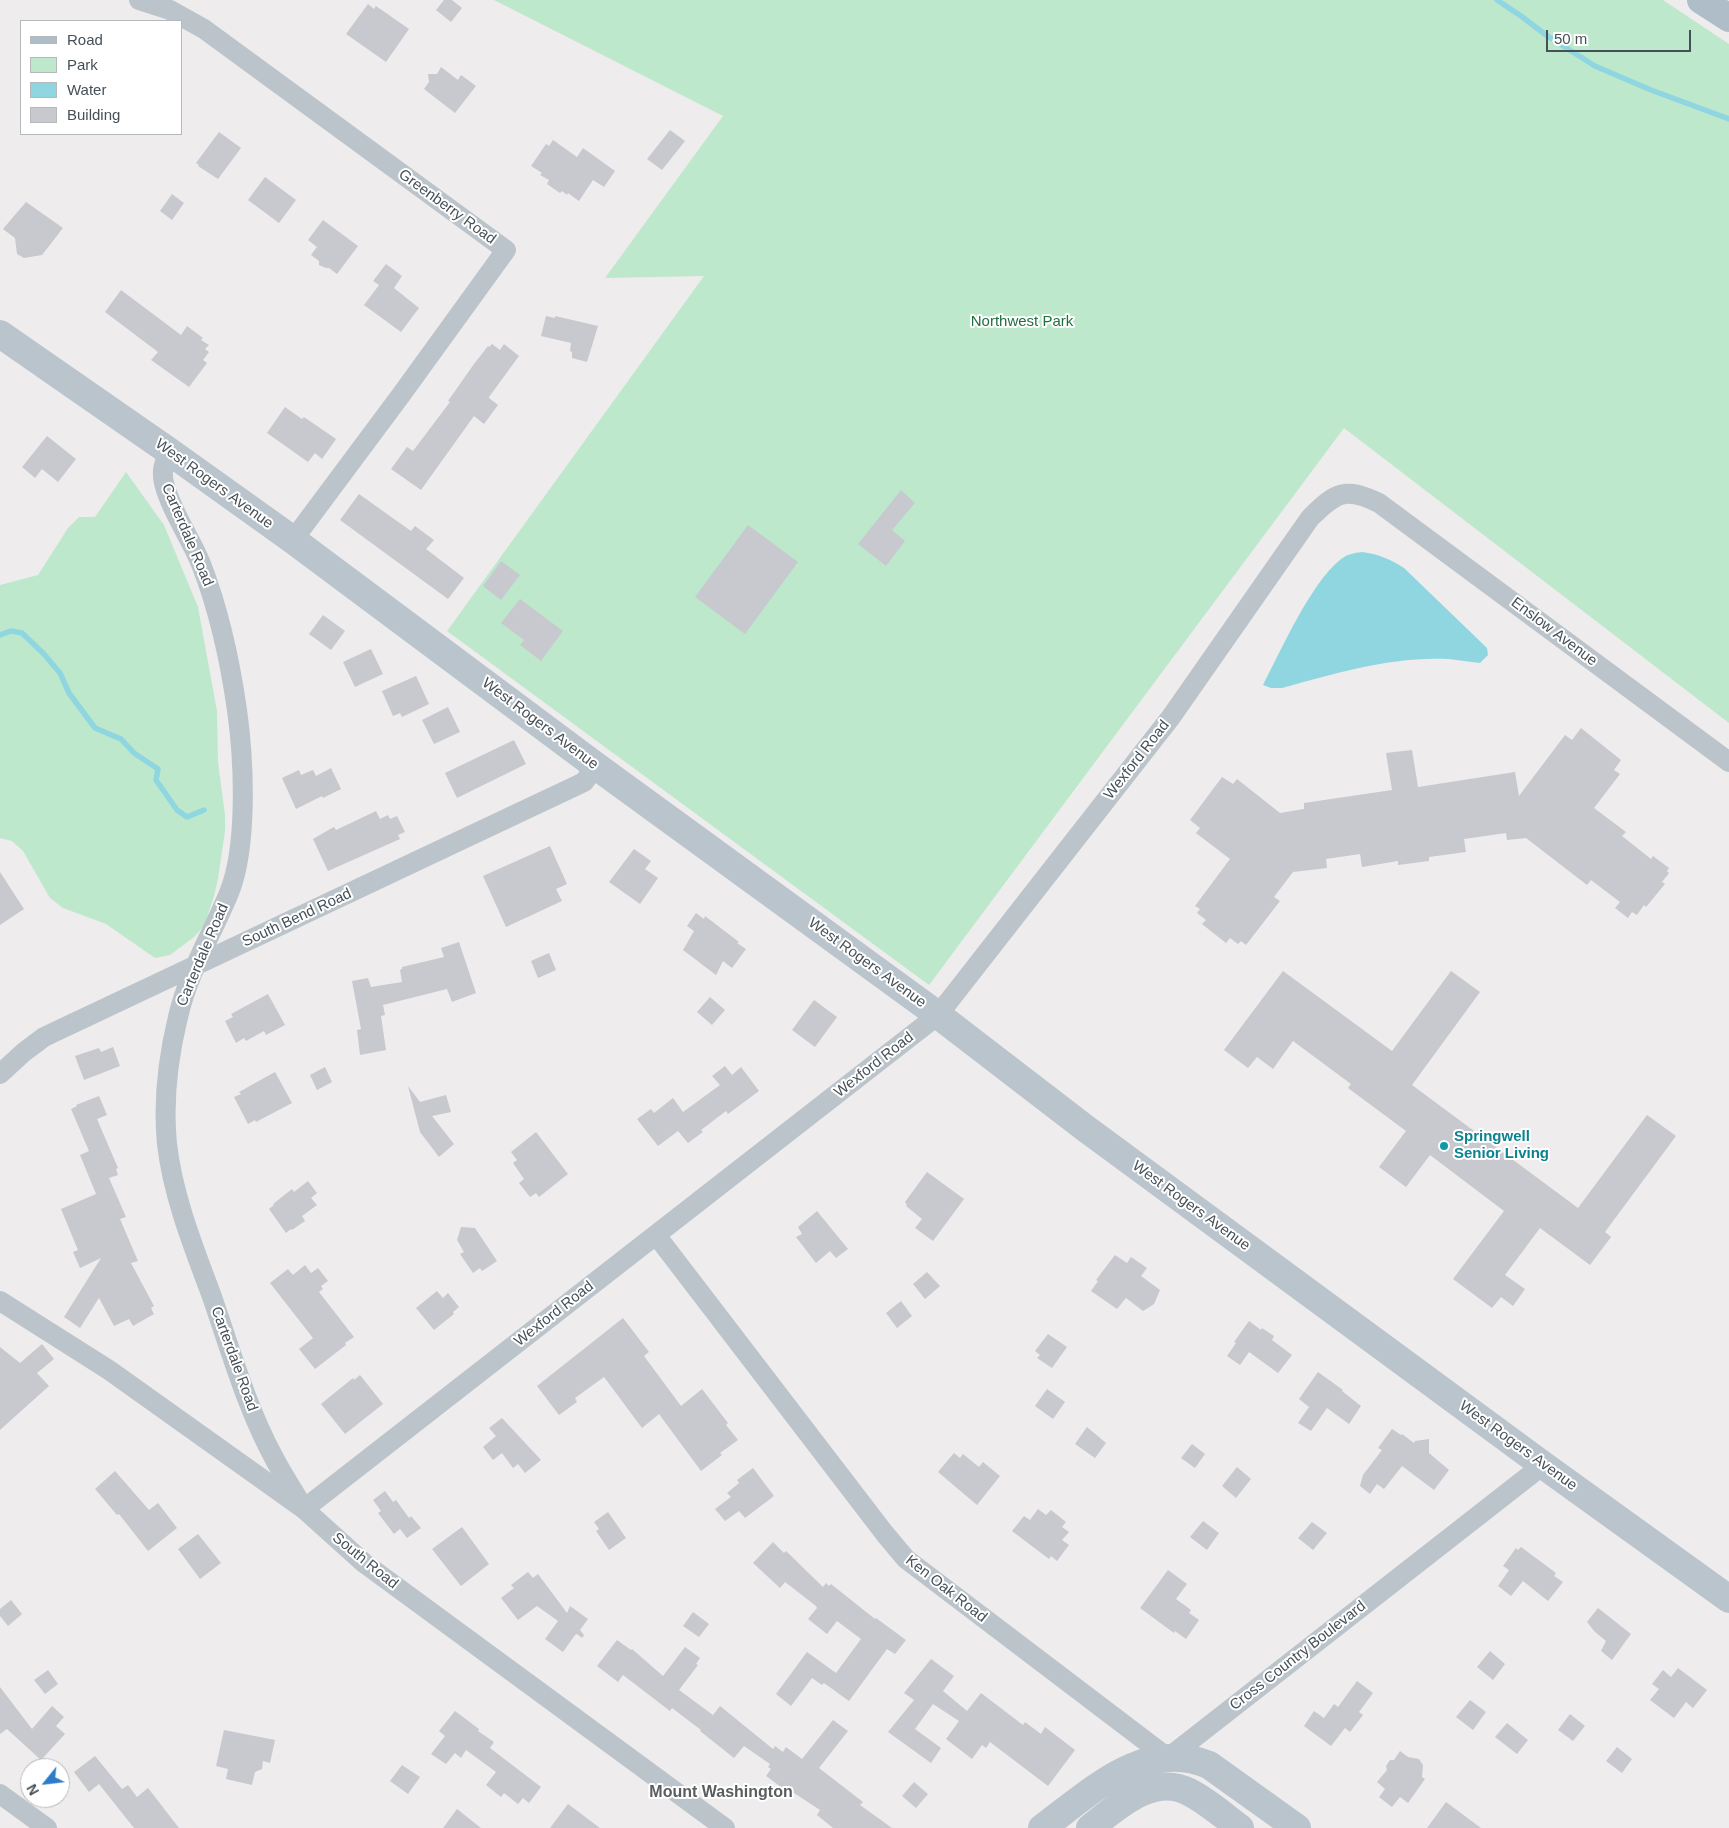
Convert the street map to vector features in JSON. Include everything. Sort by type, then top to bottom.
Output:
[{"type":"main road","points":[[1701,0],[1729,18]]},
{"type":"street","name":"Greenberry Road","points":[[139,0],[170,10],[204,30],[506,250],[293,540]]},
{"type":"street","name":"West Rogers Avenue","points":[[0,334],[293,540],[596,766],[938,1015],[1085,1128],[1543,1465],[1729,1599]]},
{"type":"street","name":"Carterdale Road","points":[[170,452],[162,464],[163,480],[168,495],[201,564],[215,606],[237,711],[242,761],[242,808],[239,853],[230,890],[196,965],[178,1015],[170,1056],[166,1100],[167,1144],[174,1185],[189,1236],[252,1408],[272,1455],[304,1509]]},
{"type":"street","name":"Wexford Road","points":[[304,1509],[938,1015],[1171,717],[1310,518],[1324,504],[1336,496],[1349,492],[1362,494],[1379,502]]},
{"type":"street","name":"Enslow Avenue","points":[[1379,502],[1729,762]]},
{"type":"street","name":"South Bend Road","points":[[0,1074],[44,1037],[584,782],[596,766]]},
{"type":"street","name":"Ken Oak Road","points":[[656,1235],[906,1559],[1168,1758]]},
{"type":"street","name":"South Road","points":[[0,1301],[109,1370],[304,1509],[364,1563],[725,1828]]},
{"type":"street","name":"Cross Country Boulevard","points":[[1042,1828],[1107,1780],[1146,1761],[1168,1758],[1543,1465]]},
{"type":"street","points":[[1172,1786],[1168,1758],[1195,1759],[1209,1765],[1297,1828]]},
{"type":"street","points":[[1090,1828],[1125,1800],[1151,1788],[1172,1786],[1189,1791],[1240,1828]]},
{"type":"street","points":[[0,1794],[47,1828]]},
{"type":"green space","name":"Northwest Park","points":[[494,0],[1663,0],[1729,44],[1729,723],[1344,428],[929,985],[447,631],[704,276],[605,278],[723,116]]},
{"type":"green space","points":[[126,472],[164,525],[198,607],[217,711],[218,762],[225,815],[225,831],[218,879],[204,926],[194,937],[170,955],[155,958],[106,924],[63,908],[50,898],[23,851],[12,841],[0,838],[0,585],[38,575],[68,528],[79,517],[95,517]]},
{"type":"water","points":[[1362,552],[1384,557],[1404,568],[1487,648],[1488,655],[1480,663],[1449,659],[1406,660],[1364,667],[1282,688],[1271,688],[1263,685],[1297,618],[1318,584],[1343,558]]},
{"type":"building","points":[[444,0],[452,0],[462,8],[451,22],[436,10]]},
{"type":"building","points":[[368,4],[374,9],[376,6],[409,29],[386,62],[346,34]]},
{"type":"building","points":[[441,67],[458,80],[461,75],[476,86],[455,113],[424,89],[429,82],[428,74],[437,74]]},
{"type":"building","points":[[670,130],[685,141],[662,170],[647,159]]},
{"type":"building","points":[[219,132],[241,148],[218,179],[196,163]]},
{"type":"building","points":[[553,140],[577,157],[583,148],[615,171],[604,187],[593,180],[579,201],[568,193],[567,195],[562,191],[560,193],[547,184],[549,180],[540,175],[542,173],[531,166],[546,144],[549,146]]},
{"type":"building","points":[[265,177],[296,200],[279,223],[248,200]]},
{"type":"building","points":[[172,194],[184,203],[172,220],[160,211]]},
{"type":"building","points":[[26,202],[63,228],[42,255],[24,258],[17,254],[15,238],[3,229]]},
{"type":"building","points":[[323,220],[358,246],[337,274],[329,268],[319,265],[319,261],[311,255],[317,247],[308,240]]},
{"type":"building","points":[[386,264],[402,276],[394,288],[419,308],[401,332],[364,305],[379,285],[373,281]]},
{"type":"building","points":[[121,290],[181,335],[187,326],[209,345],[205,349],[209,352],[203,360],[207,363],[189,387],[151,360],[158,352],[105,312]]},
{"type":"building","points":[[546,316],[555,318],[555,316],[598,326],[587,362],[572,358],[572,352],[570,351],[571,343],[541,336]]},
{"type":"building","points":[[492,344],[500,350],[504,344],[519,356],[489,397],[498,405],[484,424],[474,416],[421,490],[391,469],[407,447],[413,451],[450,402],[448,401],[474,364],[488,346]]},
{"type":"building","points":[[285,407],[302,419],[304,417],[336,439],[322,459],[315,453],[308,462],[267,433]]},
{"type":"building","points":[[47,436],[76,459],[58,482],[42,469],[35,478],[22,467]]},
{"type":"building","points":[[901,490],[915,503],[892,530],[905,541],[886,566],[858,544]]},
{"type":"building","points":[[359,494],[411,531],[415,526],[434,540],[426,549],[464,578],[448,599],[340,520]]},
{"type":"building","points":[[748,525],[798,562],[745,634],[695,597]]},
{"type":"building","points":[[501,561],[520,575],[501,600],[483,586]]},
{"type":"building","points":[[520,599],[563,631],[541,661],[520,645],[524,640],[501,623]]},
{"type":"building","points":[[323,615],[345,631],[331,650],[309,634]]},
{"type":"building","points":[[371,649],[383,674],[355,687],[343,662]]},
{"type":"building","points":[[416,676],[429,704],[402,717],[400,713],[393,716],[382,691]]},
{"type":"building","points":[[448,707],[460,732],[434,744],[422,720]]},
{"type":"building","points":[[1581,728],[1621,760],[1614,770],[1620,774],[1594,808],[1626,832],[1622,836],[1651,859],[1653,856],[1669,868],[1667,871],[1669,873],[1662,882],[1665,884],[1646,907],[1644,905],[1637,915],[1632,912],[1628,918],[1615,908],[1620,902],[1591,880],[1587,885],[1526,838],[1507,840],[1506,833],[1464,839],[1466,852],[1429,857],[1429,861],[1398,865],[1398,861],[1362,867],[1360,854],[1326,859],[1327,868],[1293,872],[1274,897],[1280,901],[1246,945],[1241,941],[1238,944],[1230,938],[1226,943],[1202,924],[1206,920],[1197,913],[1200,909],[1195,906],[1230,859],[1196,833],[1200,828],[1190,820],[1222,777],[1233,784],[1237,779],[1280,813],[1304,809],[1304,803],[1392,790],[1386,753],[1412,750],[1418,787],[1515,772],[1519,796],[1565,735],[1572,740]]},
{"type":"building","points":[[514,740],[526,764],[457,798],[445,773]]},
{"type":"building","points":[[331,768],[341,789],[296,809],[282,778],[299,770],[301,775],[313,770],[316,776]]},
{"type":"building","points":[[376,811],[380,819],[388,815],[390,819],[397,816],[405,832],[398,835],[400,839],[328,871],[313,839],[334,827],[336,830]]},
{"type":"building","points":[[550,846],[567,884],[556,889],[562,901],[506,927],[483,876]]},
{"type":"building","points":[[634,849],[651,861],[645,869],[658,878],[640,904],[609,882]]},
{"type":"building","points":[[0,872],[24,909],[0,925]]},
{"type":"building","points":[[696,913],[704,919],[705,916],[746,949],[732,968],[723,961],[716,975],[683,950],[694,931],[687,926]]},
{"type":"building","points":[[459,942],[476,993],[452,1002],[447,989],[383,1005],[385,1015],[381,1016],[386,1050],[360,1055],[357,1030],[361,1029],[352,981],[368,978],[371,987],[402,982],[400,970],[402,967],[444,957],[441,948]]},
{"type":"building","points":[[549,953],[556,970],[538,978],[531,961]]},
{"type":"building","name":"Springwell Senior Living","points":[[1283,971],[1392,1051],[1451,971],[1480,992],[1412,1085],[1578,1208],[1647,1115],[1676,1136],[1605,1232],[1611,1237],[1590,1265],[1540,1228],[1505,1275],[1525,1289],[1513,1306],[1501,1297],[1492,1308],[1453,1279],[1504,1211],[1430,1155],[1406,1187],[1379,1167],[1406,1131],[1348,1088],[1351,1084],[1293,1041],[1273,1069],[1257,1057],[1248,1068],[1224,1050]]},
{"type":"building","points":[[268,994],[285,1025],[266,1035],[264,1031],[246,1041],[244,1038],[236,1043],[225,1021],[233,1017],[231,1014]]},
{"type":"building","points":[[710,997],[725,1010],[712,1025],[697,1012]]},
{"type":"building","points":[[814,1000],[837,1017],[815,1047],[792,1030]]},
{"type":"building","points":[[113,1047],[120,1066],[84,1080],[75,1056],[99,1048],[101,1052]]},
{"type":"building","points":[[725,1066],[732,1075],[741,1067],[759,1091],[728,1114],[726,1111],[701,1130],[703,1132],[688,1143],[678,1131],[658,1146],[637,1119],[651,1109],[654,1113],[673,1098],[683,1112],[720,1085],[712,1076]]},
{"type":"building","points":[[325,1067],[332,1082],[317,1090],[310,1075]]},
{"type":"building","points":[[275,1072],[292,1103],[256,1122],[255,1120],[248,1124],[234,1097],[241,1094],[239,1092]]},
{"type":"building","points":[[408,1086],[420,1102],[446,1095],[451,1112],[432,1116],[454,1144],[439,1157],[420,1132]]},
{"type":"building","points":[[99,1096],[107,1115],[97,1119],[118,1168],[116,1169],[118,1175],[109,1178],[126,1217],[120,1219],[138,1261],[131,1263],[154,1306],[151,1308],[154,1314],[133,1326],[129,1319],[114,1326],[99,1298],[80,1328],[64,1317],[101,1258],[80,1268],[73,1252],[78,1250],[61,1209],[96,1194],[80,1155],[89,1151],[71,1109],[76,1105]]},
{"type":"building","points":[[536,1132],[568,1174],[539,1197],[536,1193],[530,1197],[519,1183],[524,1179],[513,1163],[517,1160],[511,1152]]},
{"type":"building","points":[[927,1172],[964,1199],[933,1241],[915,1228],[922,1219],[906,1206],[905,1202]]},
{"type":"building","points":[[308,1181],[317,1193],[311,1198],[317,1205],[302,1216],[305,1221],[286,1233],[269,1209],[292,1189],[294,1192]]},
{"type":"building","points":[[817,1211],[848,1249],[836,1258],[830,1251],[816,1263],[796,1237],[802,1234],[798,1227]]},
{"type":"building","points":[[461,1227],[475,1228],[497,1261],[482,1271],[480,1268],[473,1273],[460,1254],[464,1252],[457,1240]]},
{"type":"building","points":[[1115,1255],[1127,1263],[1131,1257],[1147,1268],[1141,1276],[1160,1290],[1154,1304],[1143,1311],[1126,1298],[1117,1309],[1091,1291],[1098,1281],[1096,1280]]},
{"type":"building","points":[[305,1265],[311,1273],[318,1268],[328,1281],[321,1286],[323,1289],[319,1292],[354,1337],[315,1369],[299,1349],[313,1338],[270,1283],[288,1269],[293,1275]]},
{"type":"building","points":[[927,1272],[940,1286],[925,1299],[913,1284]]},
{"type":"building","points":[[437,1291],[443,1298],[448,1293],[459,1307],[453,1312],[454,1314],[434,1330],[416,1308]]},
{"type":"building","points":[[901,1301],[912,1316],[897,1328],[886,1313]]},
{"type":"building","points":[[623,1318],[649,1352],[644,1356],[681,1406],[702,1389],[728,1423],[726,1425],[738,1440],[720,1453],[722,1455],[701,1471],[659,1414],[642,1428],[604,1377],[575,1398],[577,1402],[559,1415],[537,1386]]},
{"type":"building","points":[[1249,1321],[1261,1330],[1262,1328],[1274,1336],[1272,1340],[1292,1355],[1278,1373],[1249,1352],[1240,1365],[1227,1356],[1236,1343],[1234,1342]]},
{"type":"building","points":[[1048,1334],[1067,1347],[1052,1368],[1037,1358],[1040,1355],[1035,1351]]},
{"type":"building","points":[[42,1344],[54,1359],[37,1373],[49,1386],[0,1430],[0,1347],[20,1363]]},
{"type":"building","points":[[1318,1372],[1361,1406],[1349,1424],[1327,1408],[1311,1431],[1298,1423],[1309,1407],[1299,1399]]},
{"type":"building","points":[[360,1375],[383,1404],[345,1434],[321,1404],[353,1378],[354,1380]]},
{"type":"building","points":[[1047,1389],[1065,1402],[1053,1419],[1035,1406]]},
{"type":"building","points":[[502,1418],[541,1460],[525,1473],[518,1464],[513,1468],[502,1453],[493,1460],[483,1447],[496,1436],[489,1428]]},
{"type":"building","points":[[1087,1427],[1106,1443],[1095,1458],[1075,1444]]},
{"type":"building","points":[[1392,1429],[1414,1443],[1415,1441],[1429,1439],[1429,1453],[1449,1470],[1434,1490],[1402,1466],[1384,1489],[1377,1484],[1370,1494],[1360,1486],[1363,1475],[1382,1450],[1378,1448]]},
{"type":"building","points":[[1192,1444],[1205,1454],[1195,1468],[1181,1458]]},
{"type":"building","points":[[954,1453],[960,1458],[963,1454],[979,1467],[983,1462],[1000,1476],[977,1505],[938,1472]]},
{"type":"building","points":[[1237,1467],[1251,1479],[1236,1498],[1222,1486]]},
{"type":"building","points":[[753,1468],[774,1496],[745,1518],[739,1511],[725,1521],[715,1509],[731,1497],[727,1493],[739,1483],[737,1480]]},
{"type":"building","points":[[115,1471],[149,1510],[158,1503],[177,1528],[148,1551],[119,1514],[117,1515],[95,1489]]},
{"type":"building","points":[[385,1491],[393,1502],[396,1500],[409,1518],[411,1516],[421,1528],[407,1538],[400,1529],[394,1534],[378,1513],[381,1511],[373,1500]]},
{"type":"building","points":[[1038,1509],[1046,1515],[1051,1510],[1066,1522],[1062,1527],[1069,1532],[1062,1540],[1069,1545],[1057,1561],[1051,1556],[1049,1559],[1012,1531],[1024,1516],[1030,1520]]},
{"type":"building","points":[[608,1512],[626,1538],[609,1550],[596,1531],[599,1529],[594,1522]]},
{"type":"building","points":[[1203,1521],[1219,1533],[1207,1550],[1190,1537]]},
{"type":"building","points":[[1312,1522],[1327,1533],[1313,1550],[1298,1538]]},
{"type":"building","points":[[462,1527],[489,1564],[461,1586],[432,1549]]},
{"type":"building","points":[[198,1534],[221,1563],[200,1579],[178,1549]]},
{"type":"building","points":[[773,1542],[784,1553],[786,1551],[823,1587],[826,1583],[829,1586],[831,1584],[875,1619],[906,1640],[895,1654],[887,1649],[849,1701],[824,1683],[822,1685],[812,1678],[791,1706],[776,1694],[807,1652],[836,1673],[861,1639],[837,1621],[827,1634],[808,1619],[817,1608],[816,1606],[785,1582],[780,1588],[753,1563]]},
{"type":"building","points":[[1521,1547],[1556,1573],[1554,1576],[1563,1582],[1548,1601],[1523,1581],[1511,1596],[1498,1586],[1509,1570],[1503,1566],[1516,1548],[1518,1550]]},
{"type":"building","points":[[1168,1570],[1187,1584],[1176,1599],[1191,1610],[1189,1613],[1199,1620],[1186,1639],[1175,1631],[1174,1633],[1140,1608]]},
{"type":"building","points":[[528,1572],[533,1578],[538,1574],[567,1613],[570,1606],[588,1619],[580,1630],[584,1635],[582,1638],[577,1634],[575,1635],[563,1652],[545,1639],[558,1621],[537,1606],[518,1620],[501,1598],[514,1588],[511,1585]]},
{"type":"building","points":[[11,1600],[22,1614],[8,1626],[0,1616],[0,1609]]},
{"type":"building","points":[[1598,1608],[1631,1634],[1612,1660],[1601,1651],[1606,1641],[1587,1622]]},
{"type":"building","points":[[693,1612],[709,1624],[699,1637],[683,1626]]},
{"type":"building","points":[[617,1640],[632,1649],[663,1676],[685,1647],[700,1658],[696,1664],[698,1665],[679,1690],[713,1715],[720,1706],[773,1749],[775,1746],[783,1752],[786,1747],[802,1759],[833,1720],[848,1731],[819,1768],[863,1802],[860,1805],[892,1828],[833,1828],[817,1815],[820,1810],[794,1793],[792,1795],[766,1776],[771,1769],[768,1767],[770,1764],[744,1746],[734,1758],[672,1708],[670,1711],[623,1675],[618,1682],[597,1666]]},
{"type":"building","points":[[1490,1651],[1505,1664],[1493,1680],[1477,1667]]},
{"type":"building","points":[[931,1659],[954,1676],[943,1691],[967,1711],[981,1693],[1023,1725],[1025,1722],[1041,1734],[1045,1727],[1075,1750],[1048,1786],[990,1742],[986,1748],[982,1745],[972,1759],[946,1739],[959,1721],[933,1704],[915,1729],[941,1748],[931,1763],[888,1732],[914,1700],[904,1693]]},
{"type":"building","points":[[1678,1668],[1707,1690],[1693,1708],[1686,1702],[1674,1718],[1650,1700],[1659,1689],[1652,1684],[1663,1670],[1671,1677]]},
{"type":"building","points":[[48,1670],[58,1684],[45,1694],[34,1680]]},
{"type":"building","points":[[1357,1681],[1373,1693],[1359,1712],[1363,1715],[1350,1732],[1345,1728],[1331,1746],[1304,1726],[1314,1711],[1324,1718],[1334,1704],[1338,1707]]},
{"type":"building","points":[[0,1687],[32,1729],[52,1706],[64,1717],[56,1726],[65,1734],[43,1758],[39,1758],[7,1729],[0,1734]]},
{"type":"building","points":[[1470,1700],[1486,1712],[1473,1730],[1456,1717]]},
{"type":"building","points":[[455,1711],[494,1742],[490,1748],[541,1787],[529,1803],[523,1798],[518,1804],[504,1793],[501,1797],[486,1785],[496,1772],[466,1750],[461,1758],[455,1753],[446,1764],[431,1754],[445,1736],[439,1731]]},
{"type":"building","points":[[1570,1714],[1585,1726],[1573,1741],[1558,1730]]},
{"type":"building","points":[[1507,1723],[1528,1740],[1517,1754],[1495,1737]]},
{"type":"building","points":[[224,1730],[275,1740],[270,1763],[263,1761],[262,1769],[255,1772],[252,1785],[226,1779],[228,1769],[216,1766]]},
{"type":"building","points":[[1617,1747],[1632,1759],[1622,1773],[1606,1761]]},
{"type":"building","points":[[1400,1751],[1408,1757],[1419,1759],[1423,1765],[1422,1777],[1425,1779],[1408,1803],[1400,1797],[1392,1807],[1379,1797],[1385,1789],[1377,1782],[1387,1770],[1386,1766],[1390,1760],[1394,1760]]},
{"type":"building","points":[[95,1756],[122,1789],[128,1785],[137,1797],[148,1788],[179,1828],[134,1828],[99,1784],[89,1792],[74,1772]]},
{"type":"building","points":[[402,1765],[420,1777],[408,1794],[390,1781]]},
{"type":"building","points":[[914,1782],[928,1794],[916,1808],[902,1796]]},
{"type":"building","points":[[1446,1802],[1481,1828],[1427,1828]]},
{"type":"building","points":[[568,1804],[600,1828],[550,1828]]},
{"type":"building","points":[[457,1809],[481,1828],[443,1828]]},
{"type":"waterway","points":[[1497,0],[1546,35],[1595,66],[1651,90],[1729,119]]},
{"type":"waterway","points":[[0,635],[11,631],[22,633],[43,653],[60,673],[69,693],[95,728],[121,739],[134,753],[158,769],[156,780],[177,810],[187,817],[204,810]]},
{"type":"place","name":"Springwell Senior Living","points":[[1444,1146]]},
{"type":"district","name":"Mount Washington","points":[[721,1793]]}]
